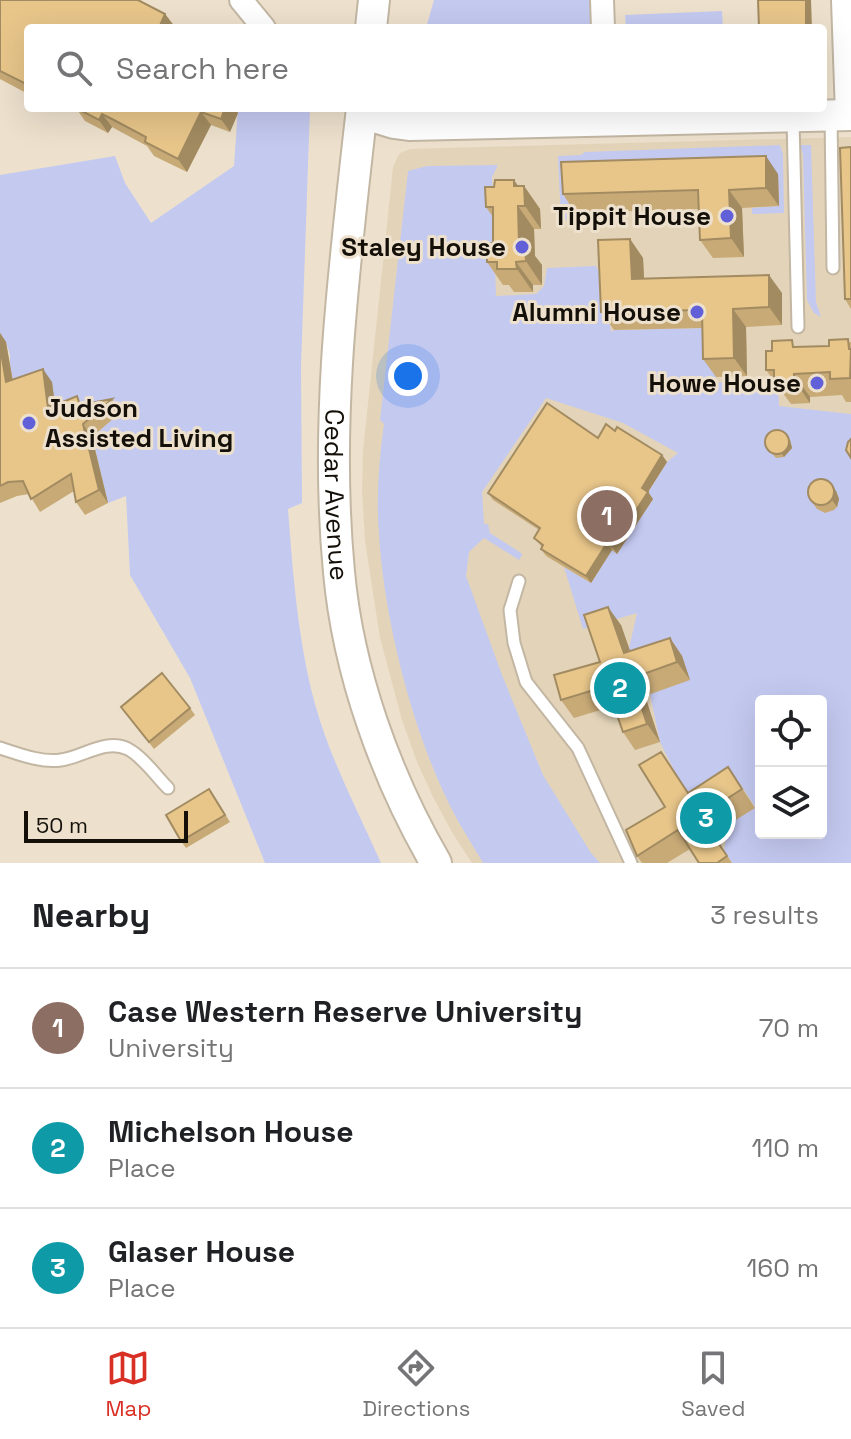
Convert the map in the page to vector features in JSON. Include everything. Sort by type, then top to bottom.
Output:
[{"type":"main road","points":[[371,24],[374,0]]},
{"type":"main road","name":"Cedar Avenue","points":[[358,112],[335,405],[334,494],[339,575],[351,644],[368,710],[414,825],[436,863]]},
{"type":"main road","points":[[364,112],[409,125],[606,114],[843,115]]},
{"type":"street","points":[[602,0],[603,24]]},
{"type":"street","points":[[843,0],[843,115]]},
{"type":"street","points":[[247,2],[261,24]]},
{"type":"lane","points":[[833,268],[843,115]]},
{"type":"lane","points":[[793,116],[798,327]]},
{"type":"lane","points":[[519,581],[510,610],[514,643],[526,682],[578,748],[631,863]]},
{"type":"lane","points":[[0,748],[35,759],[60,760],[110,745],[126,748],[168,788]]},
{"type":"shaded area","points":[[434,0],[591,0],[593,24],[427,24]]},
{"type":"shaded area","points":[[722,11],[723,24],[626,24],[625,15]]},
{"type":"shaded area","points":[[238,112],[310,112],[301,367],[302,503],[288,509],[292,558],[300,632],[315,704],[336,765],[381,863],[265,863],[190,678],[130,575],[126,496],[108,503],[92,437],[103,428],[56,409],[10,397],[10,355],[6,342],[2,343],[0,336],[0,175],[115,156],[125,183],[151,223],[234,166]]},
{"type":"shaded area","points":[[851,137],[851,863],[472,863],[453,834],[417,762],[402,720],[380,638],[365,541],[363,451],[393,167],[400,153],[410,149]]},
{"type":"shaded area","points":[[780,145],[783,154],[784,213],[752,214],[752,208],[779,206],[574,181],[576,220],[561,220],[558,156],[585,152]]},
{"type":"shaded area","points":[[800,145],[811,145],[816,302],[821,317],[814,313],[807,300],[803,155]]},
{"type":"shaded area","points":[[498,165],[492,177],[496,296],[536,294],[544,286],[547,268],[596,266],[606,288],[611,332],[708,328],[715,347],[716,377],[708,383],[778,380],[779,406],[851,414],[851,863],[732,863],[724,850],[729,820],[755,807],[741,785],[687,796],[660,742],[650,694],[628,653],[637,613],[583,629],[564,567],[591,583],[667,462],[678,453],[623,423],[546,398],[482,492],[484,524],[488,524],[490,533],[522,555],[519,560],[484,538],[469,552],[466,576],[543,775],[600,863],[483,863],[442,790],[415,719],[395,643],[382,568],[378,479],[384,424],[380,420],[408,171],[427,166]]},
{"type":"building","points":[[0,0],[138,0],[165,14],[161,24],[24,24],[24,83],[0,71]]},
{"type":"building","points":[[758,0],[806,0],[806,24],[759,24]]},
{"type":"building","points":[[84,112],[201,112],[178,159],[145,142],[146,137],[102,114],[99,120]]},
{"type":"building","points":[[201,112],[224,112],[221,119]]},
{"type":"building","points":[[851,147],[851,299],[845,299],[840,148]]},
{"type":"building","points":[[766,156],[766,188],[729,190],[731,238],[700,240],[698,190],[563,194],[561,162]]},
{"type":"building","points":[[495,180],[514,180],[514,186],[524,186],[525,206],[518,206],[519,243],[525,242],[526,261],[516,262],[517,269],[497,269],[497,262],[487,262],[487,243],[493,243],[493,207],[486,207],[485,187],[494,187]]},
{"type":"building","points":[[630,239],[632,279],[769,275],[769,307],[733,309],[734,358],[703,359],[702,310],[601,312],[598,240]]},
{"type":"building","points":[[848,339],[851,349],[850,378],[830,379],[830,372],[794,374],[794,380],[774,380],[774,370],[766,370],[766,351],[772,351],[772,341],[792,340],[793,347],[829,346],[829,340]]},
{"type":"building","name":"Judson Assisted Living","points":[[0,346],[6,382],[43,369],[48,408],[77,396],[80,405],[112,399],[83,424],[99,490],[76,502],[71,474],[31,499],[23,481],[0,486]]},
{"type":"building","points":[[547,403],[598,438],[606,424],[615,431],[617,427],[662,455],[642,488],[648,492],[612,547],[607,543],[586,576],[541,549],[543,545],[534,538],[540,528],[488,493]]},
{"type":"building","points":[[777,430],[788,437],[789,442],[782,453],[777,454],[766,447],[765,442],[772,431]]},
{"type":"building","points":[[851,439],[851,458],[846,450]]},
{"type":"building","points":[[821,479],[830,483],[834,492],[830,501],[821,505],[812,501],[808,492],[812,483]]},
{"type":"building","points":[[608,607],[624,653],[670,638],[677,662],[632,678],[647,724],[623,732],[607,686],[561,700],[554,675],[600,662],[584,615]]},
{"type":"building","points":[[162,673],[190,708],[149,742],[121,707]]},
{"type":"building","points":[[661,752],[688,793],[728,767],[742,789],[700,816],[727,856],[717,863],[699,863],[678,830],[637,856],[626,830],[665,807],[639,765]]},
{"type":"building","points":[[209,789],[225,815],[181,841],[166,815]]},
{"type":"place","name":"Tippit House","points":[[727,216]]},
{"type":"place","name":"Staley House","points":[[522,247]]},
{"type":"place","name":"Alumni House","points":[[697,312]]},
{"type":"place","name":"Howe House","points":[[817,383]]},
{"type":"place","name":"Judson Assisted Living","points":[[29,423]]},
{"type":"place","name":"Case Western Reserve University","points":[[607,516]]},
{"type":"place","name":"Michelson House","points":[[620,688]]},
{"type":"place","name":"Glaser House","points":[[706,818]]}]
